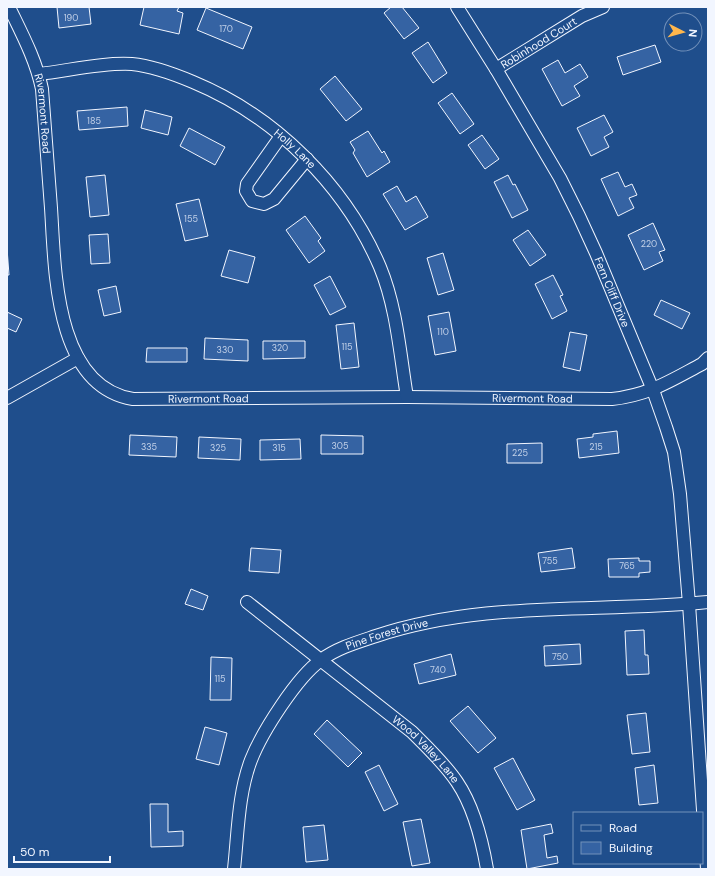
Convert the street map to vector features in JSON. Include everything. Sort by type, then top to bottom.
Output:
[{"type":"street","name":"Rivermont Road","points":[[9,7],[39,74],[42,89],[59,300],[64,322],[78,358],[97,381],[108,390],[122,397],[133,399],[407,397],[612,399],[628,397],[653,390],[702,364],[708,358]]},
{"type":"street","name":"Fern Cliff Drive","points":[[457,7],[496,69],[560,178],[596,253],[653,390],[674,452],[680,494],[689,604]]},
{"type":"street","name":"Robinhood Court","points":[[496,69],[582,16],[603,7]]},
{"type":"street","name":"Holly Lane","points":[[39,74],[118,64],[133,64],[164,71],[214,91],[252,113],[281,136],[307,159],[323,178],[358,226],[380,268],[393,311],[407,397]]},
{"type":"street","points":[[281,136],[247,184],[246,191],[252,200],[264,204],[274,199],[307,159]]},
{"type":"street","points":[[7,398],[78,358]]},
{"type":"street","name":"Wood Valley Lane","points":[[248,602],[412,732],[450,773],[468,803],[477,828],[487,869]]},
{"type":"street","name":"Pine Forest Drive","points":[[234,869],[240,804],[251,761],[272,719],[297,686],[321,660],[352,644],[409,626],[464,615],[536,609],[689,604],[708,602]]},
{"type":"street","points":[[689,604],[707,869]]},
{"type":"building","points":[[57,7],[89,7],[91,24],[59,28]]},
{"type":"building","points":[[144,7],[179,7],[177,11],[183,13],[179,34],[140,25]]},
{"type":"building","points":[[391,7],[402,7],[419,28],[404,39],[384,13]]},
{"type":"building","points":[[206,8],[252,27],[243,49],[197,30]]},
{"type":"building","points":[[428,42],[447,73],[433,83],[412,53]]},
{"type":"building","points":[[655,45],[661,62],[623,75],[617,57]]},
{"type":"building","points":[[558,60],[565,73],[580,64],[588,77],[574,86],[580,96],[562,106],[542,69]]},
{"type":"building","points":[[335,76],[362,109],[346,121],[320,89]]},
{"type":"building","points":[[452,93],[474,124],[460,134],[438,103]]},
{"type":"building","points":[[127,107],[128,126],[79,130],[77,111]]},
{"type":"building","points":[[145,110],[172,117],[168,135],[141,128]]},
{"type":"building","points":[[604,115],[613,132],[604,137],[609,147],[591,156],[577,128]]},
{"type":"building","points":[[189,128],[225,147],[215,165],[180,146]]},
{"type":"building","points":[[368,131],[382,153],[384,151],[390,162],[367,177],[353,153],[355,150],[350,142]]},
{"type":"building","points":[[482,135],[499,159],[485,169],[468,145]]},
{"type":"building","points":[[618,172],[625,187],[632,184],[637,195],[629,198],[634,208],[618,216],[601,179]]},
{"type":"building","points":[[105,175],[109,215],[90,217],[86,177]]},
{"type":"building","points":[[508,175],[513,185],[515,184],[528,210],[512,218],[494,182]]},
{"type":"building","points":[[397,186],[406,202],[416,196],[428,217],[405,230],[383,194]]},
{"type":"building","points":[[199,199],[208,236],[185,241],[176,204]]},
{"type":"building","points":[[305,216],[321,238],[318,241],[325,251],[309,263],[286,230]]},
{"type":"building","points":[[653,223],[665,250],[659,252],[663,261],[644,270],[628,235]]},
{"type":"building","points":[[528,230],[546,255],[530,266],[513,240]]},
{"type":"building","points":[[108,234],[110,263],[91,264],[89,235]]},
{"type":"building","points":[[7,248],[9,275],[7,275]]},
{"type":"building","points":[[229,250],[255,257],[248,283],[221,276]]},
{"type":"building","points":[[443,253],[454,290],[438,295],[427,258]]},
{"type":"building","points":[[553,275],[563,295],[560,296],[567,311],[552,319],[535,284]]},
{"type":"building","points":[[330,276],[346,307],[330,315],[314,285]]},
{"type":"building","points":[[116,286],[121,312],[104,316],[98,290]]},
{"type":"building","points":[[661,300],[690,313],[682,329],[654,315]]},
{"type":"building","points":[[7,312],[22,319],[16,332],[7,328]]},
{"type":"building","points":[[449,312],[456,351],[435,355],[428,316]]},
{"type":"building","points":[[354,323],[359,367],[341,369],[336,325]]},
{"type":"building","points":[[570,332],[587,335],[580,371],[563,367]]},
{"type":"building","points":[[205,338],[248,340],[248,361],[204,359]]},
{"type":"building","points":[[263,341],[305,341],[305,358],[263,359]]},
{"type":"building","points":[[147,348],[187,348],[187,362],[146,362]]},
{"type":"building","points":[[617,431],[619,453],[579,458],[577,439],[593,437],[593,434]]},
{"type":"building","points":[[130,435],[177,437],[176,457],[129,455]]},
{"type":"building","points":[[321,435],[363,436],[363,454],[321,454]]},
{"type":"building","points":[[199,437],[241,439],[240,460],[198,458]]},
{"type":"building","points":[[300,439],[301,459],[260,460],[260,440]]},
{"type":"building","points":[[542,443],[542,463],[507,463],[507,444]]},
{"type":"building","points":[[251,548],[281,550],[279,573],[249,571]]},
{"type":"building","points":[[572,548],[575,568],[541,572],[538,553]]},
{"type":"building","points":[[639,558],[639,561],[650,561],[650,572],[639,573],[639,577],[609,577],[608,559]]},
{"type":"building","points":[[191,589],[208,596],[203,610],[185,604]]},
{"type":"building","points":[[644,630],[645,655],[648,655],[649,674],[627,675],[625,631]]},
{"type":"building","points":[[580,644],[581,664],[545,666],[544,646]]},
{"type":"building","points":[[451,654],[456,675],[419,684],[414,664]]},
{"type":"building","points":[[211,657],[232,658],[231,700],[210,700]]},
{"type":"building","points":[[468,706],[496,738],[478,753],[450,721]]},
{"type":"building","points":[[646,713],[650,752],[632,754],[627,715]]},
{"type":"building","points":[[327,720],[362,753],[348,767],[314,734]]},
{"type":"building","points":[[205,727],[227,733],[219,765],[196,759]]},
{"type":"building","points":[[513,758],[535,800],[517,810],[494,768]]},
{"type":"building","points":[[379,765],[398,804],[384,811],[365,772]]},
{"type":"building","points":[[654,765],[658,803],[639,805],[635,768]]},
{"type":"building","points":[[150,804],[168,804],[168,832],[183,831],[183,846],[151,847]]},
{"type":"building","points":[[421,819],[430,863],[412,866],[403,822]]},
{"type":"building","points":[[551,824],[553,833],[544,835],[547,858],[557,856],[558,863],[527,869],[521,830]]},
{"type":"building","points":[[324,825],[328,860],[306,862],[303,827]]}]
